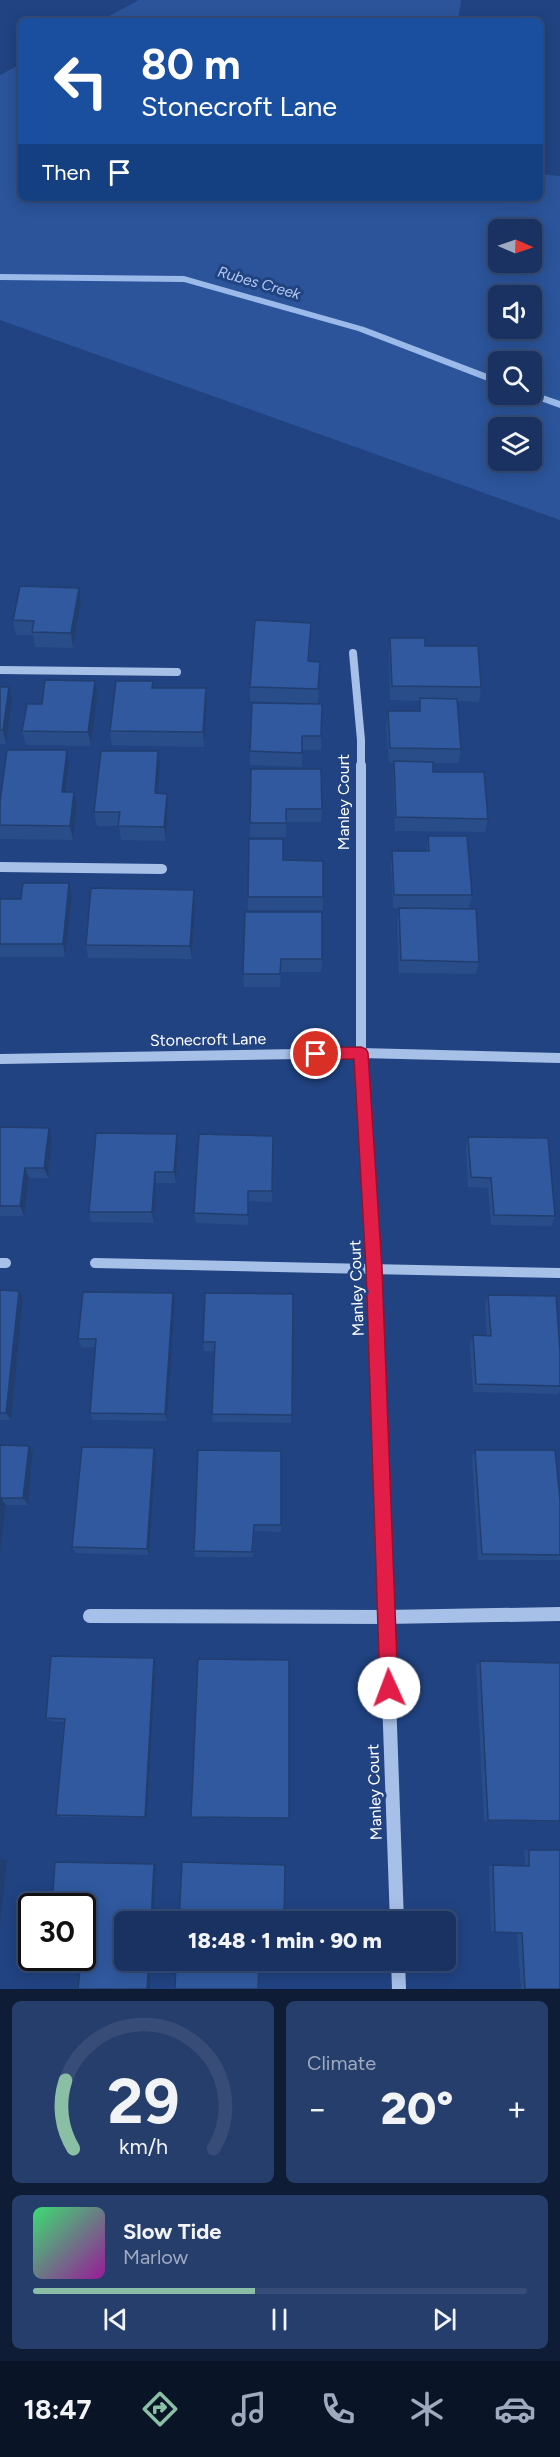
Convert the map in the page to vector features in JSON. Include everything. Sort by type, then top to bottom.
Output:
[{"type":"street","name":"Manley Court","points":[[353,653],[361,740],[361,1053],[374,1268],[397,1911]]},
{"type":"street","points":[[0,670],[177,672]]},
{"type":"street","points":[[0,867],[162,868]]},
{"type":"street","name":"Stonecroft Lane","points":[[0,1059],[361,1053],[560,1058]]},
{"type":"street","points":[[95,1263],[560,1273]]},
{"type":"street","points":[[90,1617],[386,1617],[560,1614]]},
{"type":"street","points":[[399,1971],[399,1989]]},
{"type":"shaded area","points":[[139,0],[461,0],[458,18],[106,18]]},
{"type":"shaded area","points":[[18,66],[18,201],[543,201],[543,174],[560,176],[560,520],[0,320],[0,75]]},
{"type":"building","points":[[20,586],[79,588],[71,633],[32,632],[34,621],[13,620]]},
{"type":"building","points":[[255,620],[311,623],[308,661],[320,662],[318,689],[250,687]]},
{"type":"building","points":[[390,638],[425,638],[425,646],[478,646],[481,687],[392,686]]},
{"type":"building","points":[[45,680],[95,681],[88,732],[22,731],[27,704],[42,704]]},
{"type":"building","points":[[116,681],[153,681],[152,688],[206,688],[203,732],[110,731]]},
{"type":"building","points":[[0,687],[9,687],[3,730],[0,730]]},
{"type":"building","points":[[420,698],[457,699],[461,749],[390,748],[388,711],[420,711]]},
{"type":"building","points":[[252,703],[322,704],[321,736],[302,736],[302,753],[250,751]]},
{"type":"building","points":[[7,750],[67,750],[62,792],[74,792],[70,826],[0,825],[0,802]]},
{"type":"building","points":[[101,751],[158,751],[155,793],[167,794],[164,827],[118,826],[120,812],[94,812]]},
{"type":"building","points":[[394,761],[433,762],[433,772],[484,772],[488,819],[396,817]]},
{"type":"building","points":[[251,769],[321,769],[322,809],[286,809],[286,823],[250,823]]},
{"type":"building","points":[[428,836],[467,836],[472,895],[394,895],[392,851],[429,851]]},
{"type":"building","points":[[249,839],[283,839],[283,860],[323,861],[323,897],[248,897]]},
{"type":"building","points":[[23,883],[69,883],[63,944],[0,944],[0,899],[21,899]]},
{"type":"building","points":[[91,888],[194,890],[190,946],[86,945]]},
{"type":"building","points":[[399,908],[476,909],[479,962],[401,960]]},
{"type":"building","points":[[245,912],[322,912],[322,959],[281,959],[280,974],[243,974]]},
{"type":"building","points":[[0,1127],[49,1128],[44,1168],[25,1168],[20,1206],[0,1206]]},
{"type":"building","points":[[96,1133],[177,1134],[174,1172],[155,1172],[152,1212],[89,1212]]},
{"type":"building","points":[[199,1134],[273,1136],[272,1191],[248,1191],[248,1215],[194,1213]]},
{"type":"building","points":[[468,1137],[548,1138],[555,1216],[494,1215],[491,1178],[471,1177]]},
{"type":"building","points":[[0,1290],[19,1291],[6,1413],[0,1413]]},
{"type":"building","points":[[83,1292],[173,1293],[165,1414],[90,1413],[96,1339],[78,1339]]},
{"type":"building","points":[[205,1293],[293,1294],[292,1415],[212,1414],[215,1342],[203,1342]]},
{"type":"building","points":[[488,1295],[556,1296],[560,1386],[476,1384],[473,1335],[491,1336]]},
{"type":"building","points":[[0,1445],[29,1446],[23,1498],[1,1498],[0,1507]]},
{"type":"building","points":[[82,1447],[154,1448],[147,1549],[72,1547]]},
{"type":"building","points":[[198,1450],[281,1451],[281,1525],[254,1525],[252,1552],[194,1551]]},
{"type":"building","points":[[475,1450],[555,1450],[560,1499],[560,1555],[482,1554]]},
{"type":"building","points":[[51,1656],[154,1658],[145,1817],[56,1815],[65,1719],[46,1718]]},
{"type":"building","points":[[198,1659],[289,1660],[289,1818],[191,1817]]},
{"type":"building","points":[[480,1661],[560,1663],[560,1821],[488,1820]]},
{"type":"building","points":[[529,1850],[560,1850],[560,1989],[525,1989],[522,1933],[495,1932],[493,1865],[529,1866]]},
{"type":"building","points":[[55,1862],[154,1864],[152,1911],[114,1911],[114,1971],[148,1971],[147,1989],[78,1989],[80,1971],[96,1971],[96,1893],[53,1893]]},
{"type":"building","points":[[182,1862],[285,1865],[284,1911],[180,1911]]},
{"type":"building","points":[[176,1971],[259,1971],[258,1989],[175,1989]]},
{"type":"waterway","name":"Rubes Creek","points":[[0,277],[184,279],[361,329],[488,378]]},
{"type":"waterway","name":"Rubes Creek","points":[[542,398],[560,405]]},
{"type":"route","points":[[316,1054],[361,1053],[374,1268],[389,1688]]}]
